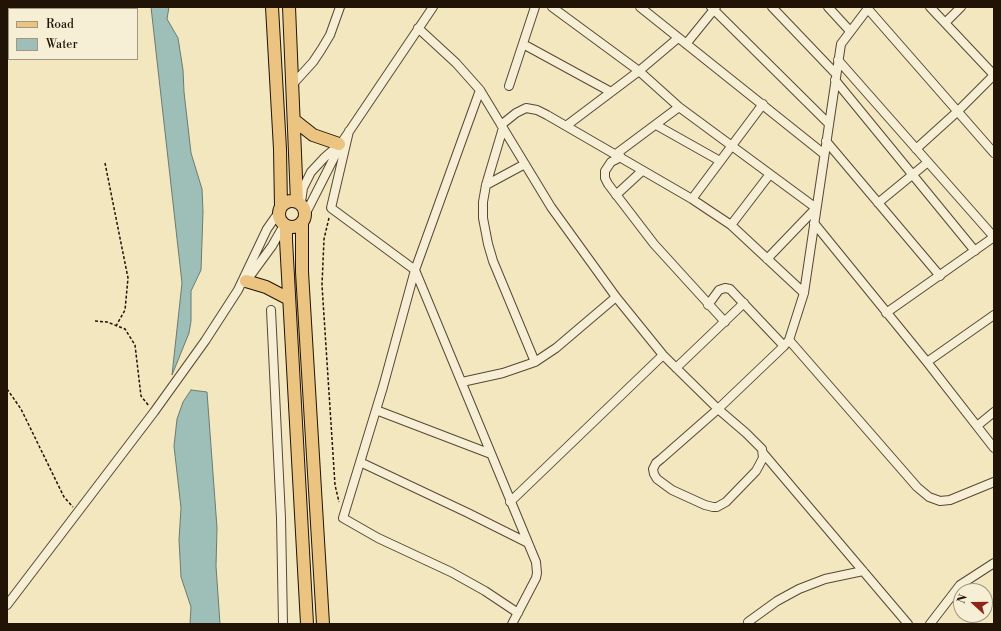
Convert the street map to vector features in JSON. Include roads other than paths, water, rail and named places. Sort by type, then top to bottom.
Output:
[{"type":"main road","points":[[272,7],[280,149],[279,217],[285,226],[286,240],[307,624]]},
{"type":"main road","points":[[288,7],[301,211],[302,272],[322,624]]},
{"type":"main road","points":[[294,120],[313,135],[341,143]]},
{"type":"main road","points":[[280,209],[285,203],[290,202],[301,211]]},
{"type":"main road","points":[[285,226],[294,228],[301,211]]},
{"type":"main road","points":[[246,281],[266,287],[289,299]]},
{"type":"street","points":[[292,85],[313,62],[321,50],[330,35],[340,7]]},
{"type":"street","points":[[301,211],[341,143],[433,7]]},
{"type":"street","points":[[509,86],[535,7]]},
{"type":"street","points":[[552,7],[639,71],[679,106],[731,146],[816,208]]},
{"type":"street","points":[[640,7],[824,154]]},
{"type":"street","points":[[772,7],[835,77],[975,251]]},
{"type":"street","points":[[828,7],[850,31]]},
{"type":"street","points":[[916,149],[958,111],[994,75],[930,7]]},
{"type":"street","points":[[945,23],[962,7]]},
{"type":"street","points":[[686,44],[714,8],[829,124]]},
{"type":"street","points":[[763,453],[761,465],[756,471],[726,502],[717,507],[710,507],[672,490],[657,479],[653,472],[656,463],[718,409],[787,343],[804,293],[841,44],[869,8],[994,153]]},
{"type":"street","points":[[418,28],[456,63],[480,90],[551,208],[616,298],[663,355],[718,409],[759,445],[763,453],[908,624]]},
{"type":"street","points":[[566,126],[639,71],[678,38]]},
{"type":"street","points":[[523,44],[611,92]]},
{"type":"street","points":[[838,60],[994,237],[886,313]]},
{"type":"street","points":[[480,90],[415,270],[376,410],[343,518],[378,538],[451,572],[485,591],[518,614]]},
{"type":"street","points":[[692,199],[763,104]]},
{"type":"street","points":[[679,106],[611,162],[604,174],[608,184],[654,244],[725,322]]},
{"type":"street","points":[[536,362],[493,261],[483,218],[483,202],[486,185],[502,127],[516,113],[526,108],[537,110],[692,199],[731,225],[804,293]]},
{"type":"street","points":[[656,125],[720,161]]},
{"type":"street","points":[[350,131],[331,208],[415,270],[536,562],[537,573],[534,584],[512,624]]},
{"type":"street","points":[[826,141],[940,276]]},
{"type":"street","points":[[301,211],[303,188],[311,172],[341,143]]},
{"type":"street","points":[[878,203],[928,162]]},
{"type":"street","points":[[486,185],[525,164]]},
{"type":"street","points":[[616,195],[642,171]]},
{"type":"street","points":[[731,225],[770,174]]},
{"type":"street","points":[[767,259],[816,208]]},
{"type":"street","points":[[7,605],[154,412],[205,341],[238,290],[267,229],[280,209]]},
{"type":"street","points":[[814,224],[927,362],[994,448]]},
{"type":"street","points":[[238,290],[272,246],[285,226]]},
{"type":"street","points":[[708,305],[719,290],[725,288],[730,289],[787,343],[917,487],[929,497],[940,501],[950,500],[994,482]]},
{"type":"street","points":[[462,382],[536,362],[556,348],[616,298]]},
{"type":"street","points":[[676,368],[744,303]]},
{"type":"street","points":[[271,310],[281,518],[283,624]]},
{"type":"street","points":[[927,362],[994,315]]},
{"type":"street","points":[[510,502],[663,355]]},
{"type":"street","points":[[376,410],[491,454]]},
{"type":"street","points":[[977,426],[994,412]]},
{"type":"street","points":[[360,462],[528,543]]},
{"type":"street","points":[[930,624],[960,585],[994,563]]},
{"type":"street","points":[[748,622],[777,601],[799,589],[825,579],[863,571]]},
{"type":"water","points":[[151,7],[169,7],[167,19],[178,38],[183,70],[191,153],[202,189],[203,212],[201,270],[191,291],[191,321],[189,333],[172,375],[182,283]]},
{"type":"water","points":[[191,390],[207,392],[217,528],[216,566],[220,624],[190,624],[191,607],[181,577],[179,540],[181,508],[174,446],[177,419],[183,402]]}]
